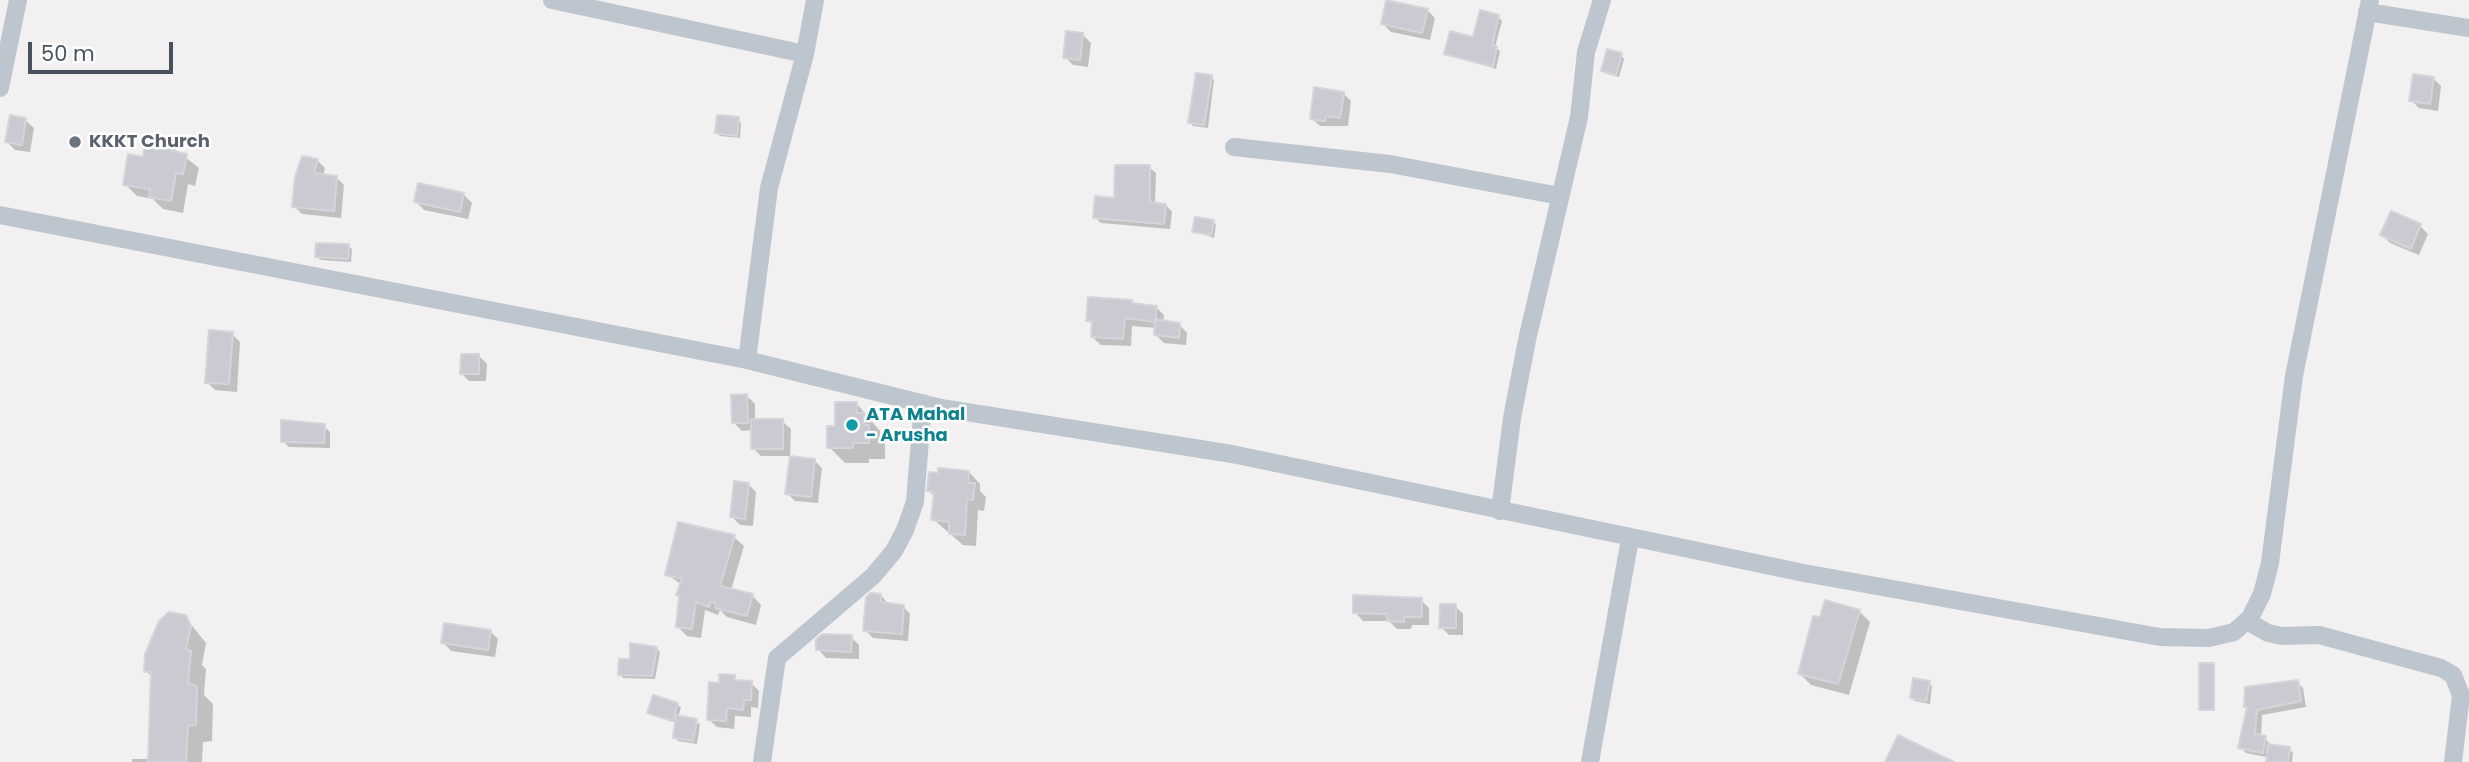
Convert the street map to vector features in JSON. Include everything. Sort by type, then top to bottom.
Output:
[{"type":"street","points":[[0,88],[18,0]]},
{"type":"street","points":[[552,0],[805,54]]},
{"type":"street","points":[[747,360],[769,188],[805,54],[815,0]]},
{"type":"street","points":[[1500,510],[1514,405],[1578,117],[1586,52],[1602,0]]},
{"type":"street","points":[[0,215],[747,360],[923,403],[1028,424],[1232,454],[1630,539],[2160,637],[2192,639],[2223,636],[2234,632],[2247,621],[2262,594],[2270,563],[2294,376],[2369,6],[2469,28]]},
{"type":"street","points":[[1234,147],[1390,164],[1560,196]]},
{"type":"street","points":[[762,762],[777,658],[873,576],[894,551],[905,530],[915,502],[923,403]]},
{"type":"street","points":[[1590,762],[1630,539]]},
{"type":"street","points":[[2247,621],[2267,633],[2297,637],[2319,635],[2441,668],[2453,675],[2461,695],[2453,762]]},
{"type":"building","points":[[1386,0],[1428,9],[1422,33],[1381,24]]},
{"type":"building","points":[[1480,10],[1499,15],[1492,45],[1497,46],[1493,67],[1444,54],[1450,31],[1473,37]]},
{"type":"building","points":[[1066,31],[1083,33],[1080,60],[1063,58]]},
{"type":"building","points":[[1607,49],[1622,53],[1616,75],[1601,71]]},
{"type":"building","points":[[1196,73],[1212,75],[1204,125],[1188,123]]},
{"type":"building","points":[[2413,74],[2434,77],[2430,104],[2409,101]]},
{"type":"building","points":[[1314,87],[1344,92],[1340,118],[1326,116],[1325,121],[1310,119]]},
{"type":"building","points":[[10,115],[26,118],[22,145],[5,142]]},
{"type":"building","points":[[717,115],[739,117],[737,136],[715,133]]},
{"type":"building","points":[[145,141],[172,146],[171,151],[187,154],[183,174],[176,173],[171,201],[149,197],[150,189],[123,185],[128,154],[143,157]]},
{"type":"building","points":[[302,156],[318,159],[314,173],[337,176],[334,211],[292,207],[295,177]]},
{"type":"building","points":[[1115,165],[1150,165],[1150,202],[1166,204],[1164,224],[1093,218],[1095,196],[1114,198]]},
{"type":"building","points":[[418,183],[464,193],[460,212],[414,202]]},
{"type":"building","points":[[2391,211],[2421,224],[2411,249],[2380,235]]},
{"type":"building","points":[[1195,217],[1214,220],[1211,235],[1192,232]]},
{"type":"building","points":[[316,243],[349,244],[348,259],[315,257]]},
{"type":"building","points":[[1088,297],[1132,300],[1132,303],[1157,306],[1155,322],[1125,318],[1123,339],[1091,337],[1092,321],[1086,321]]},
{"type":"building","points":[[1155,319],[1180,323],[1179,338],[1154,335]]},
{"type":"building","points":[[209,330],[233,332],[229,384],[205,383]]},
{"type":"building","points":[[461,354],[479,354],[479,374],[460,374]]},
{"type":"building","points":[[747,394],[748,423],[732,423],[731,395]]},
{"type":"building","name":"ATA Mahal - Arusha","points":[[835,402],[857,402],[857,413],[864,413],[864,425],[869,425],[869,443],[853,443],[853,448],[827,448],[827,426],[835,426]]},
{"type":"building","points":[[751,419],[783,419],[783,449],[751,449]]},
{"type":"building","points":[[281,420],[325,424],[324,443],[281,442]]},
{"type":"building","points":[[790,456],[815,459],[811,497],[785,494]]},
{"type":"building","points":[[938,468],[969,471],[968,483],[975,483],[973,500],[967,499],[965,535],[949,534],[949,522],[931,520],[934,492],[927,491],[929,472],[938,473]]},
{"type":"building","points":[[734,481],[749,483],[745,519],[730,517]]},
{"type":"building","points":[[678,522],[735,535],[720,586],[753,594],[747,616],[715,608],[716,603],[710,602],[709,607],[696,602],[692,629],[676,627],[679,596],[676,595],[682,579],[665,575]]},
{"type":"building","points":[[871,593],[881,594],[881,602],[904,605],[902,634],[863,631],[866,597]]},
{"type":"building","points":[[1353,595],[1422,598],[1422,617],[1404,617],[1404,622],[1387,621],[1387,614],[1353,613]]},
{"type":"building","points":[[1825,600],[1860,610],[1838,684],[1798,674],[1813,616],[1820,617]]},
{"type":"building","points":[[1440,604],[1456,604],[1456,628],[1439,628]]},
{"type":"building","points":[[169,612],[186,615],[191,626],[186,649],[191,651],[188,683],[197,686],[196,725],[188,726],[186,762],[148,762],[151,671],[144,672],[145,654],[159,621]]},
{"type":"building","points":[[444,623],[491,630],[488,650],[441,643]]},
{"type":"building","points":[[823,634],[852,635],[851,652],[816,650],[816,639]]},
{"type":"building","points":[[630,643],[657,647],[652,676],[618,675],[619,659],[630,659]]},
{"type":"building","points":[[2199,663],[2214,663],[2214,710],[2199,710]]},
{"type":"building","points":[[719,674],[735,675],[734,680],[752,681],[751,700],[744,700],[743,710],[727,708],[726,721],[707,720],[709,682],[719,683]]},
{"type":"building","points":[[1913,678],[1930,681],[1926,701],[1910,698]]},
{"type":"building","points":[[2298,680],[2301,701],[2257,710],[2255,734],[2266,736],[2263,753],[2238,748],[2247,707],[2244,707],[2245,687]]},
{"type":"building","points":[[653,695],[678,703],[672,721],[647,713]]},
{"type":"building","points":[[676,715],[697,719],[693,741],[673,738]]},
{"type":"building","points":[[1898,735],[1954,762],[1885,762]]},
{"type":"building","points":[[2268,744],[2290,747],[2288,762],[2266,762]]},
{"type":"place","name":"KKKT Church","points":[[75,142]]},
{"type":"place","name":"ATA Mahal - Arusha","points":[[852,425]]}]
